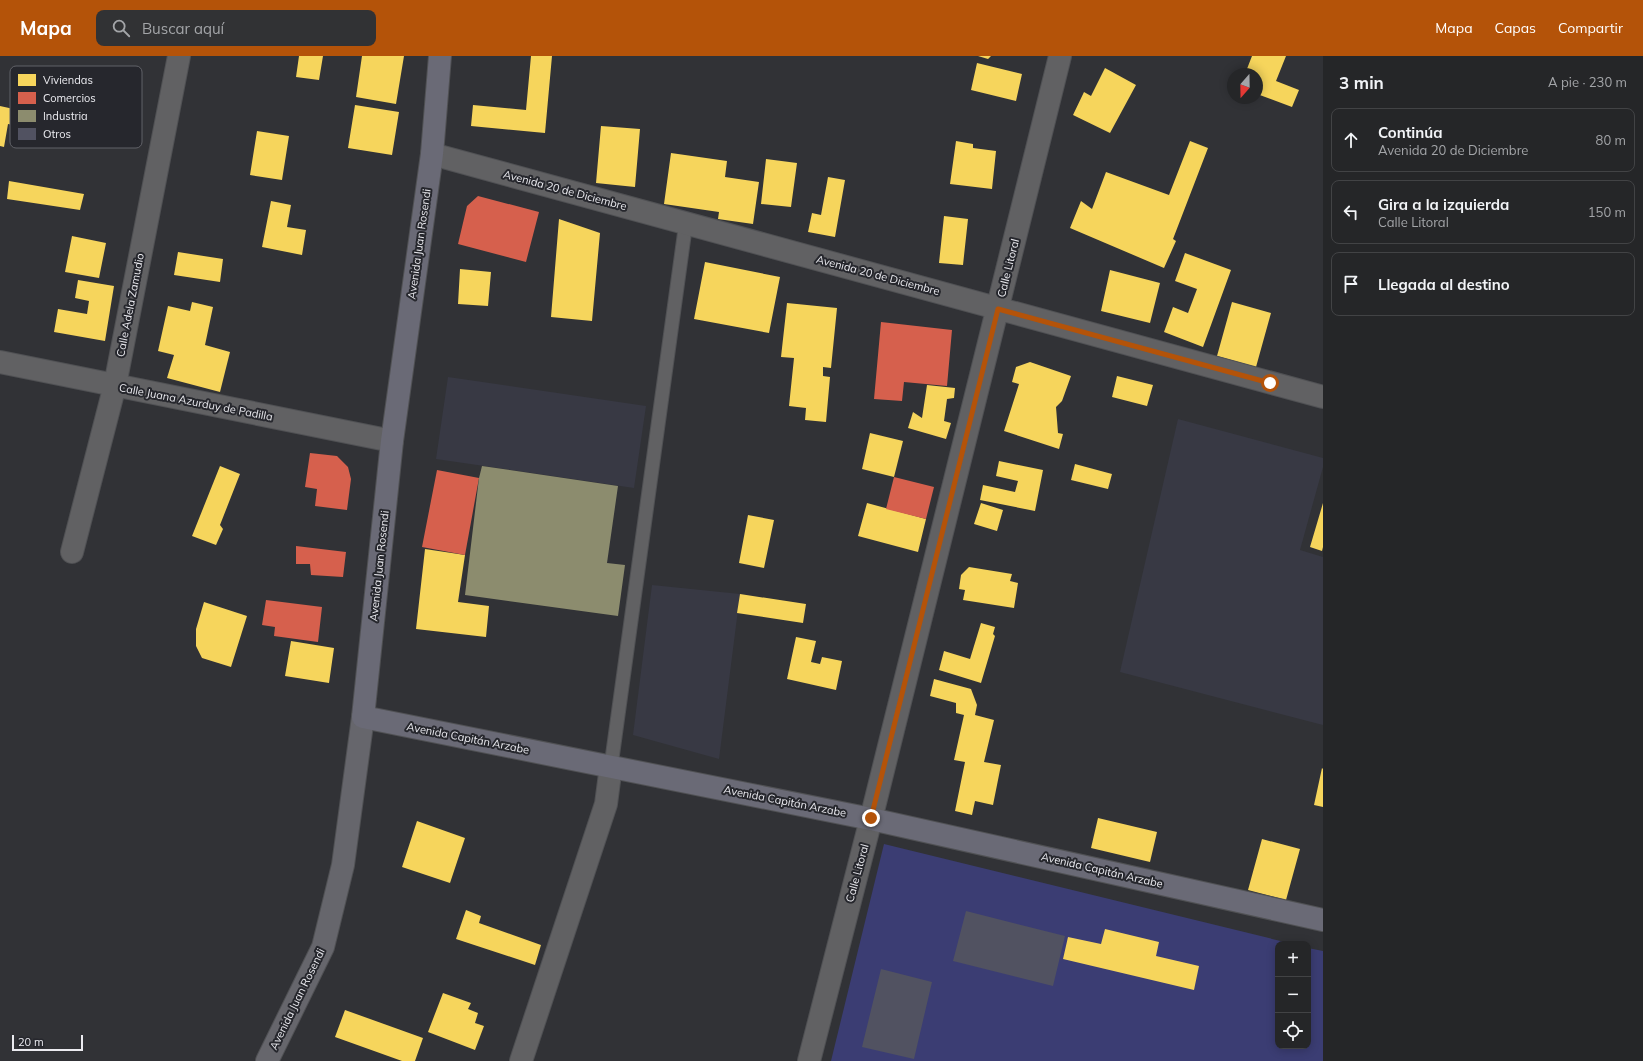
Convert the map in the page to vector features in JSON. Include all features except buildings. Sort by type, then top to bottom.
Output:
[{"type":"highway","name":"Avenida Juan Rosendi","points":[[363,717],[392,441],[432,154],[440,56]]},
{"type":"highway","name":"Avenida Capitán Arzabe","points":[[363,717],[871,818],[1323,920]]},
{"type":"main road","name":"Avenida Juan Rosendi","points":[[267,1061],[323,947],[343,865],[363,717]]},
{"type":"street","name":"Calle Adela Zamudio","points":[[72,552],[115,385],[180,56]]},
{"type":"street","name":"Calle Litoral","points":[[808,1061],[871,818],[1060,56]]},
{"type":"street","name":"Avenida 20 de Diciembre","points":[[432,154],[686,222],[998,309],[1323,397]]},
{"type":"street","name":"Calle Juana Azurduy de Padilla","points":[[0,362],[392,441]]},
{"type":"street","points":[[521,1061],[606,804],[611,766]]},
{"type":"lane","points":[[611,766],[686,222]]},
{"type":"shaded area","points":[[448,377],[646,406],[634,488],[436,459]]},
{"type":"shaded area","points":[[1178,419],[1323,458],[1323,467],[1300,550],[1323,557],[1323,725],[1120,672]]},
{"type":"shaded area","points":[[652,585],[740,594],[719,759],[633,735]]},
{"type":"shaded area","points":[[884,844],[1281,941],[1275,941],[1275,1049],[1311,1049],[1311,949],[1323,951],[1323,1061],[831,1061]]},
{"type":"route","points":[[871,818],[998,309],[1270,383]]}]
